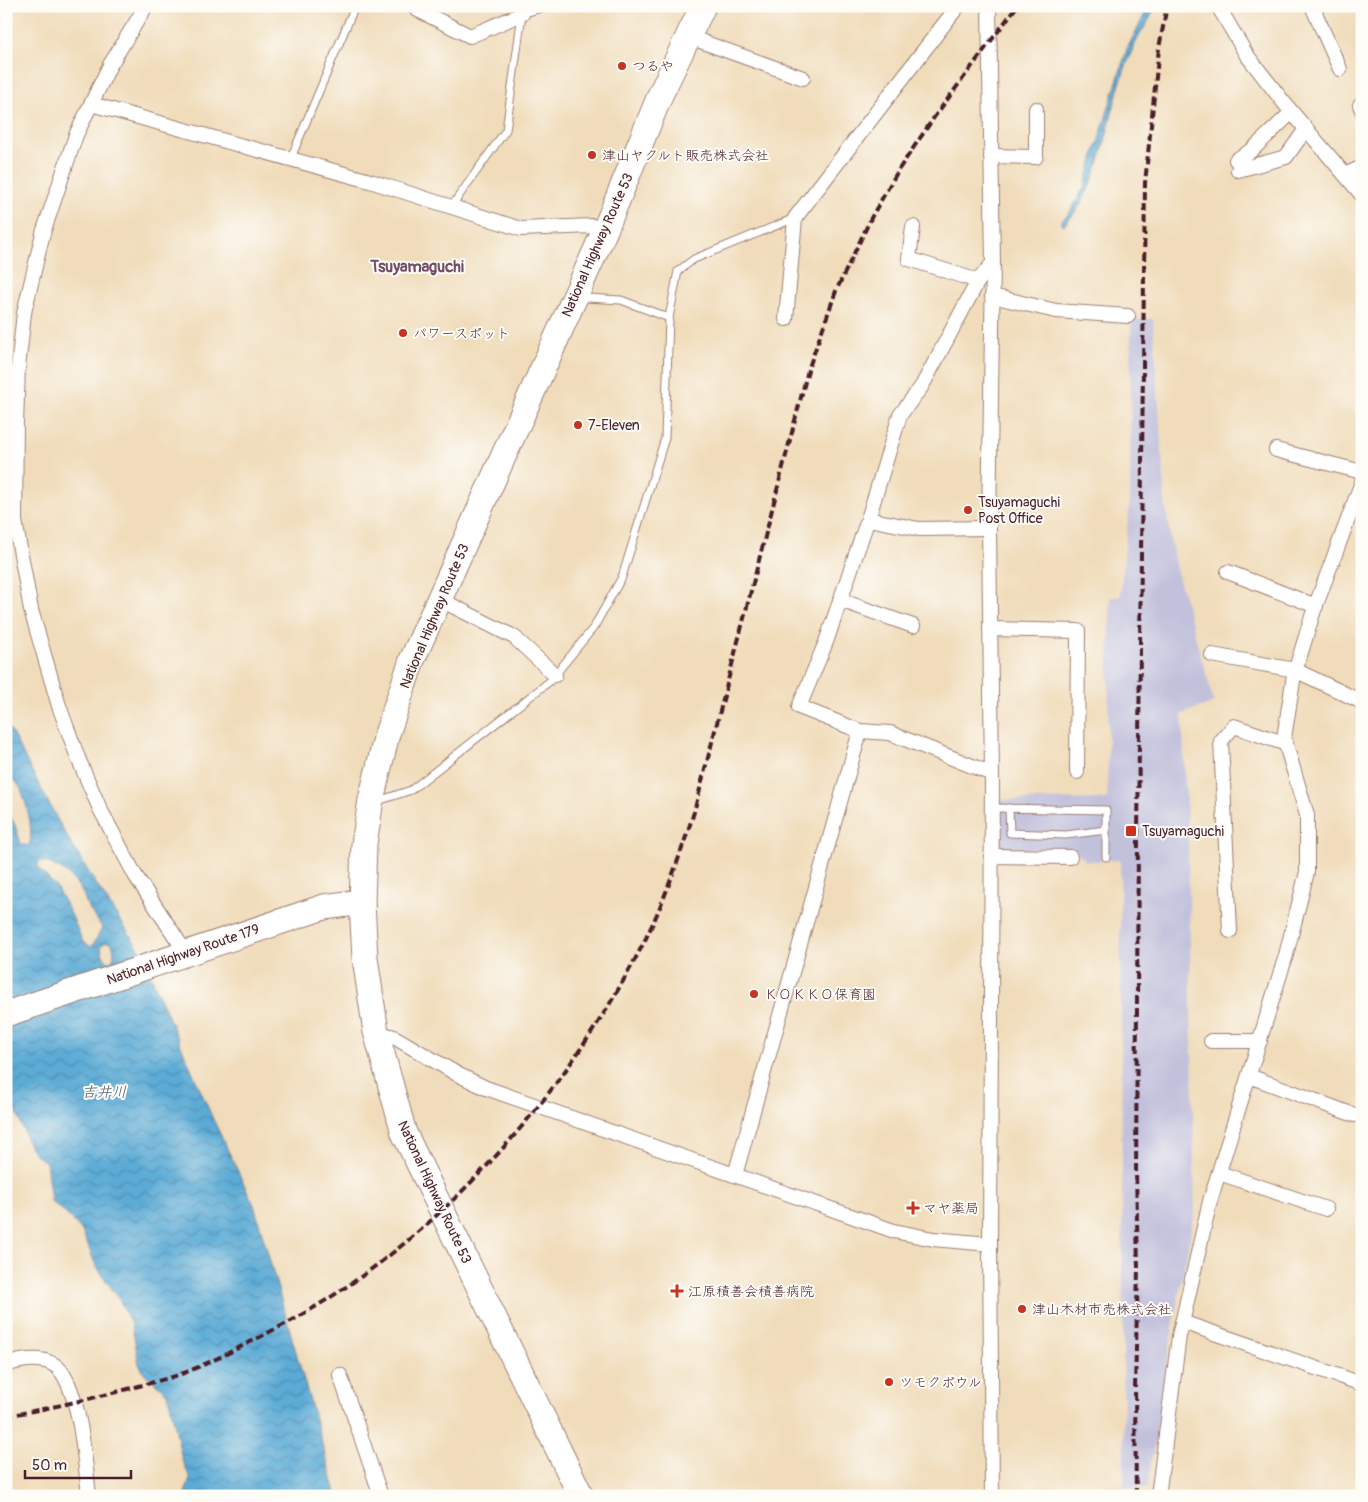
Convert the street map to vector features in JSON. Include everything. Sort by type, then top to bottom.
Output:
[{"type":"highway","name":"National Highway Route 53","points":[[581,1496],[404,1133],[376,1032],[365,958],[362,902],[364,844],[371,800],[390,724],[412,660],[605,230],[661,93],[703,6]]},
{"type":"highway","name":"National Highway Route 179","points":[[6,1014],[324,907],[362,902]]},
{"type":"street","points":[[146,6],[110,65],[76,135],[42,233],[24,313],[18,368],[16,521],[31,610],[58,706],[78,758],[100,809],[135,875],[186,953]]},
{"type":"street","points":[[414,6],[416,9],[470,36],[522,14]]},
{"type":"street","points":[[786,319],[795,218],[958,6]]},
{"type":"street","points":[[989,6],[993,263],[989,528],[992,774],[990,1244],[992,1496]]},
{"type":"street","points":[[1218,6],[1246,54],[1362,195]]},
{"type":"street","points":[[1312,6],[1340,69]]},
{"type":"street","points":[[689,37],[803,78]]},
{"type":"street","points":[[91,104],[291,158],[521,229],[592,226],[605,230]]},
{"type":"street","points":[[1362,104],[1360,105],[1362,110]]},
{"type":"street","points":[[991,156],[1036,157],[1036,109]]},
{"type":"street","points":[[1292,112],[1237,165],[1286,156],[1306,129]]},
{"type":"street","points":[[1345,175],[1362,167]]},
{"type":"street","points":[[914,227],[909,259],[978,281]]},
{"type":"street","points":[[992,774],[890,734],[860,731],[799,708],[826,642],[868,519],[900,414],[922,386],[978,281],[993,263]]},
{"type":"street","points":[[992,296],[1056,311],[1128,316]]},
{"type":"street","points":[[1276,450],[1362,472]]},
{"type":"street","points":[[1158,1496],[1179,1336],[1210,1201],[1286,955],[1307,872],[1307,815],[1284,738],[1295,670],[1316,606],[1359,501],[1362,482]]},
{"type":"street","points":[[868,519],[919,529],[989,528]]},
{"type":"street","points":[[1228,572],[1316,606]]},
{"type":"street","points":[[440,600],[514,637],[555,675]]},
{"type":"street","points":[[840,600],[913,626]]},
{"type":"street","points":[[990,629],[1078,631],[1077,772]]},
{"type":"street","points":[[1212,655],[1295,670],[1362,702]]},
{"type":"street","points":[[1230,931],[1221,740],[1234,726],[1286,744]]},
{"type":"street","points":[[735,1174],[860,731]]},
{"type":"street","points":[[991,856],[1070,857]]},
{"type":"street","points":[[376,1032],[394,1037],[456,1074],[486,1088],[894,1231],[933,1239],[990,1244]]},
{"type":"street","points":[[1211,1040],[1260,1041]]},
{"type":"street","points":[[1249,1076],[1354,1115]]},
{"type":"street","points":[[1219,1173],[1326,1209]]},
{"type":"street","points":[[1182,1322],[1362,1384]]},
{"type":"street","points":[[6,1365],[16,1361],[33,1359],[51,1364],[60,1370],[72,1395],[81,1433],[89,1496]]},
{"type":"street","points":[[340,1375],[381,1496]]},
{"type":"lane","points":[[291,158],[355,6]]},
{"type":"lane","points":[[451,207],[506,130],[522,14],[547,6]]},
{"type":"lane","points":[[371,800],[384,799],[411,790],[550,681],[594,627],[622,578],[665,438],[670,318],[678,271],[694,259],[795,218]]},
{"type":"lane","points":[[575,294],[588,298],[621,300],[670,318]]},
{"type":"lane","points":[[991,808],[1106,810],[1106,856]]},
{"type":"lane","points":[[1009,808],[1010,833],[1066,835],[1106,830]]},
{"type":"shaded area","points":[[1131,319],[1153,319],[1166,510],[1175,565],[1214,702],[1182,714],[1188,842],[1195,1211],[1174,1321],[1147,1488],[1124,1487],[1120,860],[1086,861],[1075,850],[1000,849],[999,800],[1107,799],[1110,598],[1120,596],[1130,499]]},
{"type":"water","points":[[1149,6],[1155,6],[1129,58],[1103,148],[1088,190],[1077,209],[1064,225],[1060,222],[1068,215],[1084,188],[1127,49]]},
{"type":"water","name":"吉井川","points":[[6,722],[63,830],[142,953],[213,1119],[254,1205],[337,1496],[184,1496],[190,1478],[182,1460],[168,1394],[144,1373],[139,1364],[132,1326],[119,1299],[96,1266],[82,1231],[72,1219],[51,1201],[46,1162],[30,1148],[6,1083],[6,808],[15,825],[21,844],[28,846],[31,834],[28,814],[20,788],[15,781],[6,778]],"holes":[[[41,861],[54,865],[66,873],[80,888],[90,911],[102,928],[92,947],[83,942],[71,914],[56,887],[38,868],[38,864]],[[106,942],[112,943],[114,955],[110,962],[107,962],[102,953],[101,946]]]},
{"type":"railway","points":[[6,1416],[89,1399],[181,1374],[221,1357],[303,1314],[355,1281],[405,1243],[453,1200],[497,1155],[539,1106],[577,1055],[611,1002],[649,932],[694,812],[808,370],[836,291],[872,216],[899,169],[935,116],[1017,6]]},
{"type":"railway","points":[[1136,1496],[1138,834],[1145,183],[1159,48],[1167,6]]},
{"type":"place","name":"つるや","points":[[622,66]]},
{"type":"place","name":"津山ヤクルト販売株式会社","points":[[592,155]]},
{"type":"place","name":"パワースポット","points":[[403,333]]},
{"type":"place","name":"7-Eleven","points":[[578,425]]},
{"type":"place","name":"Tsuyamaguchi Post Office","points":[[968,510]]},
{"type":"place","name":"Tsuyamaguchi","points":[[1131,831]]},
{"type":"place","name":"ＫＯＫＫＯ保育園","points":[[754,994]]},
{"type":"place","name":"マヤ薬局","points":[[913,1208]]},
{"type":"place","name":"江原積善会積善病院","points":[[677,1291]]},
{"type":"place","name":"津山木材市売株式会社","points":[[1022,1309]]},
{"type":"place","name":"ツモクボウル","points":[[889,1382]]},
{"type":"district","name":"Tsuyamaguchi","points":[[417,266]]}]
